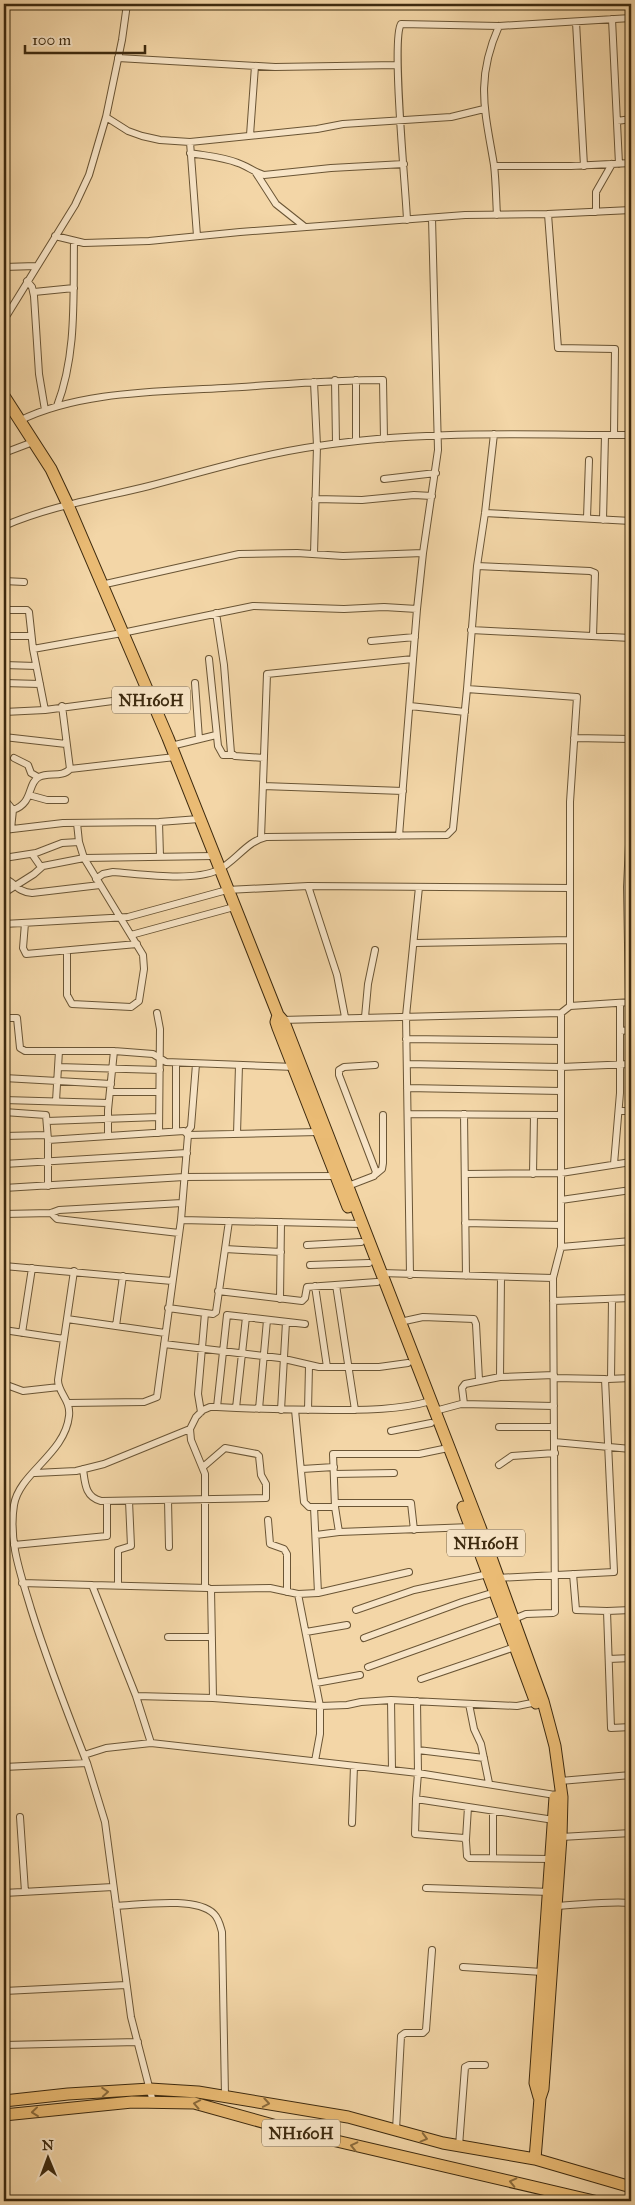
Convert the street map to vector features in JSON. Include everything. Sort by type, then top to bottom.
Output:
[{"type":"highway","name":"NH160H","points":[[4,396],[51,469],[173,752],[298,1067],[322,1131],[335,1176],[358,1224],[408,1363],[430,1405],[431,1423],[444,1449],[476,1527],[492,1577],[555,1746],[562,1797],[561,1837],[542,1972],[535,2083],[540,2098]]},
{"type":"highway","name":"NH160H","points":[[322,1131],[348,1186],[361,1242],[369,1263],[379,1278],[400,1322],[444,1449]]},
{"type":"highway","name":"NH160H","points":[[492,1577],[495,1592],[509,1619],[515,1646],[539,1701],[555,1795],[551,1859],[552,1892],[556,1906],[543,2089],[540,2098],[535,2159]]},
{"type":"highway","name":"NH160H","points":[[4,2102],[68,2094],[150,2089],[198,2092],[348,2118],[459,2146],[535,2159],[631,2187]]},
{"type":"highway","name":"NH160H","points":[[4,2115],[132,2102],[187,2102],[302,2133],[594,2201]]},
{"type":"street","points":[[4,320],[75,205],[89,175],[106,117],[127,4]]},
{"type":"street","points":[[408,220],[397,65],[398,29],[401,24],[499,26],[631,18]]},
{"type":"street","points":[[596,212],[596,192],[616,164],[617,121],[612,19]]},
{"type":"street","points":[[576,22],[584,166]]},
{"type":"street","points":[[497,215],[494,166],[484,109],[484,72],[487,55],[499,26]]},
{"type":"street","points":[[118,58],[255,66],[397,65]]},
{"type":"street","points":[[250,135],[255,66]]},
{"type":"street","points":[[106,117],[128,132],[160,140],[190,142],[317,129],[343,124],[451,117],[484,109]]},
{"type":"street","points":[[617,121],[631,119]]},
{"type":"street","points":[[190,142],[197,236]]},
{"type":"street","points":[[190,153],[240,163],[256,173],[276,204],[305,227]]},
{"type":"street","points":[[494,166],[584,166],[631,163]]},
{"type":"street","points":[[256,173],[275,175],[331,168],[404,164]]},
{"type":"street","points":[[55,236],[84,243],[140,241],[432,218],[631,210]]},
{"type":"street","points":[[548,214],[558,348],[615,348],[614,435]]},
{"type":"street","points":[[400,836],[417,609],[423,553],[436,473],[438,437],[432,218]]},
{"type":"street","points":[[57,406],[70,366],[74,242]]},
{"type":"street","points":[[4,267],[36,266]]},
{"type":"street","points":[[27,281],[34,292],[39,374],[45,410]]},
{"type":"street","points":[[34,292],[74,288]]},
{"type":"street","points":[[20,420],[57,406],[164,391],[336,380],[383,380],[384,439]]},
{"type":"street","points":[[336,380],[336,443]]},
{"type":"street","points":[[356,380],[356,441]]},
{"type":"street","points":[[314,382],[317,446],[314,554]]},
{"type":"street","points":[[4,526],[68,505],[235,462],[336,443],[494,434],[631,435]]},
{"type":"street","points":[[4,880],[10,881],[22,892],[32,893],[98,882],[103,874],[112,872],[185,876],[219,869],[261,838],[441,836],[451,833],[467,688],[476,566],[485,513],[494,434]]},
{"type":"street","points":[[603,520],[605,435]]},
{"type":"street","points":[[4,453],[33,442]]},
{"type":"street","points":[[587,518],[589,460]]},
{"type":"street","points":[[384,479],[436,473]]},
{"type":"street","points":[[315,499],[362,500],[414,495],[432,496]]},
{"type":"street","points":[[485,513],[631,521]]},
{"type":"street","points":[[101,585],[239,554],[342,556],[423,553]]},
{"type":"street","points":[[476,566],[592,571],[596,576],[593,636]]},
{"type":"street","points":[[4,581],[24,582]]},
{"type":"street","points":[[33,649],[253,606],[417,609]]},
{"type":"street","points":[[4,610],[27,610],[29,612],[33,649],[45,710]]},
{"type":"street","points":[[216,613],[224,665],[232,755]]},
{"type":"street","points":[[471,630],[631,638]]},
{"type":"street","points":[[4,636],[31,636]]},
{"type":"street","points":[[371,641],[415,637]]},
{"type":"street","points":[[209,659],[216,735],[221,753],[223,755],[264,758]]},
{"type":"street","points":[[261,838],[267,674],[413,659]]},
{"type":"street","points":[[4,665],[36,666]]},
{"type":"street","points":[[195,683],[199,739]]},
{"type":"street","points":[[4,684],[40,684]]},
{"type":"street","points":[[467,688],[578,697],[570,802],[570,1006]]},
{"type":"street","points":[[4,712],[45,710],[62,706],[150,696]]},
{"type":"street","points":[[62,706],[70,769]]},
{"type":"street","points":[[410,706],[464,712]]},
{"type":"street","points":[[14,758],[28,766],[31,773],[38,777],[64,773],[70,769],[173,752],[199,739],[216,735]]},
{"type":"street","points":[[4,737],[66,744]]},
{"type":"street","points":[[574,738],[631,739]]},
{"type":"street","points":[[13,810],[22,807],[38,777]]},
{"type":"street","points":[[263,786],[403,790]]},
{"type":"street","points":[[28,795],[47,800],[65,800]]},
{"type":"street","points":[[4,799],[13,810]]},
{"type":"street","points":[[279,1019],[561,1013],[570,1006],[630,1002],[629,887],[631,804]]},
{"type":"street","points":[[13,810],[7,830],[77,823],[159,822],[199,819]]},
{"type":"street","points":[[159,822],[160,856]]},
{"type":"street","points":[[67,950],[67,995],[72,1004],[131,1006],[139,1001],[143,979],[143,955],[84,858],[79,842],[77,823]]},
{"type":"street","points":[[4,858],[32,854],[62,843],[79,842]]},
{"type":"street","points":[[32,854],[41,867]]},
{"type":"street","points":[[4,893],[34,874],[41,867],[84,858],[214,856]]},
{"type":"street","points":[[4,924],[90,918],[120,918],[154,911],[227,890],[308,886],[570,888]]},
{"type":"street","points":[[308,886],[337,975],[345,1017]]},
{"type":"street","points":[[410,1275],[406,1016],[415,943],[419,887]]},
{"type":"street","points":[[132,935],[234,907]]},
{"type":"street","points":[[25,923],[23,948],[26,954],[137,944]]},
{"type":"street","points":[[415,943],[570,940]]},
{"type":"street","points":[[365,1017],[368,984],[375,950]]},
{"type":"street","points":[[614,1164],[619,1111],[620,1002]]},
{"type":"street","points":[[157,1013],[157,1022],[160,1030],[159,1133]]},
{"type":"street","points":[[368,1667],[526,1614],[555,1613],[553,1278],[560,1247],[561,1225],[561,1013]]},
{"type":"street","points":[[4,1018],[15,1017],[19,1020],[22,1050],[114,1051],[153,1054],[160,1060],[176,1063],[298,1067]]},
{"type":"street","points":[[620,1030],[631,1030]]},
{"type":"street","points":[[406,1039],[561,1041]]},
{"type":"street","points":[[56,1100],[59,1051]]},
{"type":"street","points":[[108,1136],[108,1102],[114,1051]]},
{"type":"street","points":[[176,1063],[176,1131]]},
{"type":"street","points":[[68,1403],[144,1402],[154,1399],[159,1394],[168,1308],[181,1220],[196,1064]]},
{"type":"street","points":[[407,1064],[561,1067],[631,1064]]},
{"type":"street","points":[[375,1065],[344,1067],[339,1072],[376,1174]]},
{"type":"street","points":[[237,1134],[239,1066]]},
{"type":"street","points":[[58,1067],[160,1070]]},
{"type":"street","points":[[4,1078],[57,1081],[160,1092]]},
{"type":"street","points":[[407,1088],[561,1091]]},
{"type":"street","points":[[4,1100],[108,1102]]},
{"type":"street","points":[[619,1111],[631,1111]]},
{"type":"street","points":[[4,1112],[45,1114],[47,1122],[48,1186]]},
{"type":"street","points":[[348,1186],[376,1174],[382,1169],[383,1114]]},
{"type":"street","points":[[408,1114],[561,1115]]},
{"type":"street","points":[[464,1114],[466,1276]]},
{"type":"street","points":[[533,1174],[534,1115]]},
{"type":"street","points":[[47,1122],[159,1117]]},
{"type":"street","points":[[4,1136],[47,1138],[176,1131],[188,1134],[237,1134],[322,1131]]},
{"type":"street","points":[[4,1164],[187,1153]]},
{"type":"street","points":[[466,1174],[561,1173],[631,1162]]},
{"type":"street","points":[[4,1188],[184,1177],[335,1176]]},
{"type":"street","points":[[561,1200],[631,1190]]},
{"type":"street","points":[[4,1214],[50,1213],[59,1210],[182,1203]]},
{"type":"street","points":[[50,1213],[57,1219],[179,1233]]},
{"type":"street","points":[[181,1220],[358,1224]]},
{"type":"street","points":[[168,1308],[212,1314],[216,1312],[229,1221]]},
{"type":"street","points":[[280,1299],[281,1222]]},
{"type":"street","points":[[466,1223],[561,1225]]},
{"type":"street","points":[[560,1247],[631,1241]]},
{"type":"street","points":[[307,1245],[361,1242]]},
{"type":"street","points":[[225,1249],[281,1252]]},
{"type":"street","points":[[310,1265],[369,1263]]},
{"type":"street","points":[[4,1266],[172,1281]]},
{"type":"street","points":[[22,1333],[32,1268]]},
{"type":"street","points":[[74,1271],[58,1380],[59,1387],[68,1403],[69,1416],[64,1432],[54,1450],[22,1486],[16,1496],[14,1545],[16,1563],[42,1645],[84,1754],[105,1822],[130,2017],[153,2102]]},
{"type":"street","points":[[218,1291],[280,1299],[304,1300],[306,1287],[410,1275],[553,1278]]},
{"type":"street","points":[[116,1326],[124,1276]]},
{"type":"street","points":[[500,1377],[501,1277]]},
{"type":"street","points":[[336,1285],[355,1410]]},
{"type":"street","points":[[315,1286],[327,1367]]},
{"type":"street","points":[[553,1301],[631,1298]]},
{"type":"street","points":[[356,1610],[424,1587],[492,1577],[614,1572],[608,1447],[608,1379],[612,1299]]},
{"type":"street","points":[[201,1412],[198,1405],[198,1394],[205,1313]]},
{"type":"street","points":[[217,1407],[226,1316],[305,1324]]},
{"type":"street","points":[[236,1408],[246,1317]]},
{"type":"street","points":[[400,1322],[423,1318],[474,1318],[476,1324],[479,1380]]},
{"type":"street","points":[[67,1319],[165,1333]]},
{"type":"street","points":[[259,1409],[267,1320]]},
{"type":"street","points":[[281,1410],[286,1322]]},
{"type":"street","points":[[4,1330],[64,1340]]},
{"type":"street","points":[[164,1344],[283,1358],[309,1366],[379,1367],[408,1363]]},
{"type":"street","points":[[308,1410],[309,1366]]},
{"type":"street","points":[[464,1404],[463,1386],[479,1380],[500,1377],[554,1376],[608,1379],[631,1378]]},
{"type":"street","points":[[4,1384],[23,1391],[59,1387]]},
{"type":"street","points":[[205,1588],[205,1474],[191,1440],[190,1429],[196,1417],[210,1407],[281,1410],[355,1410],[464,1404],[554,1406]]},
{"type":"street","points":[[295,1410],[297,1448],[302,1469],[304,1502],[307,1506],[412,1503],[414,1530]]},
{"type":"street","points":[[390,1431],[431,1423]]},
{"type":"street","points":[[499,1427],[554,1427]]},
{"type":"street","points":[[35,1473],[82,1470],[104,1464],[190,1429]]},
{"type":"street","points":[[554,1442],[631,1449]]},
{"type":"street","points":[[82,1470],[88,1494],[95,1500],[264,1499],[266,1484],[261,1475],[259,1456],[257,1454],[225,1448],[202,1467]]},
{"type":"street","points":[[339,1532],[335,1505],[333,1454],[419,1454],[444,1449]]},
{"type":"street","points":[[499,1465],[512,1456],[554,1453]]},
{"type":"street","points":[[302,1469],[394,1472]]},
{"type":"street","points":[[118,1585],[118,1550],[131,1546],[129,1500]]},
{"type":"street","points":[[168,1500],[169,1546]]},
{"type":"street","points":[[14,1545],[108,1536],[107,1501]]},
{"type":"street","points":[[314,1507],[318,1593]]},
{"type":"street","points":[[268,1520],[270,1544],[284,1549],[287,1554],[287,1592]]},
{"type":"street","points":[[316,1535],[339,1532],[476,1527]]},
{"type":"street","points":[[22,1582],[213,1589],[270,1588],[298,1594],[318,1593],[409,1572]]},
{"type":"street","points":[[573,1574],[576,1610],[631,1610]]},
{"type":"street","points":[[92,1585],[136,1696],[151,1743]]},
{"type":"street","points":[[212,1698],[211,1589],[213,1589]]},
{"type":"street","points":[[364,1638],[495,1592]]},
{"type":"street","points":[[298,1594],[320,1706],[320,1734],[315,1761]]},
{"type":"street","points":[[608,1611],[611,1728],[631,1727]]},
{"type":"street","points":[[306,1632],[347,1625]]},
{"type":"street","points":[[168,1637],[212,1637]]},
{"type":"street","points":[[421,1679],[515,1646]]},
{"type":"street","points":[[609,1659],[631,1658]]},
{"type":"street","points":[[316,1683],[360,1675]]},
{"type":"street","points":[[136,1696],[212,1698],[320,1706],[392,1700],[517,1706],[539,1701]]},
{"type":"street","points":[[392,1700],[392,1770]]},
{"type":"street","points":[[417,1701],[418,1773],[415,1834],[466,1839]]},
{"type":"street","points":[[469,1704],[474,1729],[481,1744],[489,1783]]},
{"type":"street","points":[[84,1754],[106,1748],[151,1743],[418,1773],[555,1795]]},
{"type":"street","points":[[418,1750],[484,1758]]},
{"type":"street","points":[[4,1767],[87,1763]]},
{"type":"street","points":[[352,1823],[354,1766]]},
{"type":"street","points":[[560,1781],[631,1775]]},
{"type":"street","points":[[416,1799],[554,1820]]},
{"type":"street","points":[[468,1807],[467,1857],[551,1859]]},
{"type":"street","points":[[493,1811],[493,1858]]},
{"type":"street","points":[[20,1817],[25,1892]]},
{"type":"street","points":[[561,1837],[631,1833]]},
{"type":"street","points":[[4,1893],[113,1887]]},
{"type":"street","points":[[426,1888],[552,1892]]},
{"type":"street","points":[[556,1906],[602,1904],[613,1901],[631,1903]]},
{"type":"street","points":[[116,1906],[192,1905],[205,1908],[214,1914],[219,1921],[222,1932],[225,2096]]},
{"type":"street","points":[[396,2130],[401,2036],[405,2033],[423,2033],[426,2030],[432,1950]]},
{"type":"street","points":[[463,1967],[542,1972]]},
{"type":"street","points":[[4,1991],[126,1986]]},
{"type":"street","points":[[4,2045],[138,2042]]},
{"type":"street","points":[[459,2146],[465,2067],[469,2065],[485,2065]]}]
